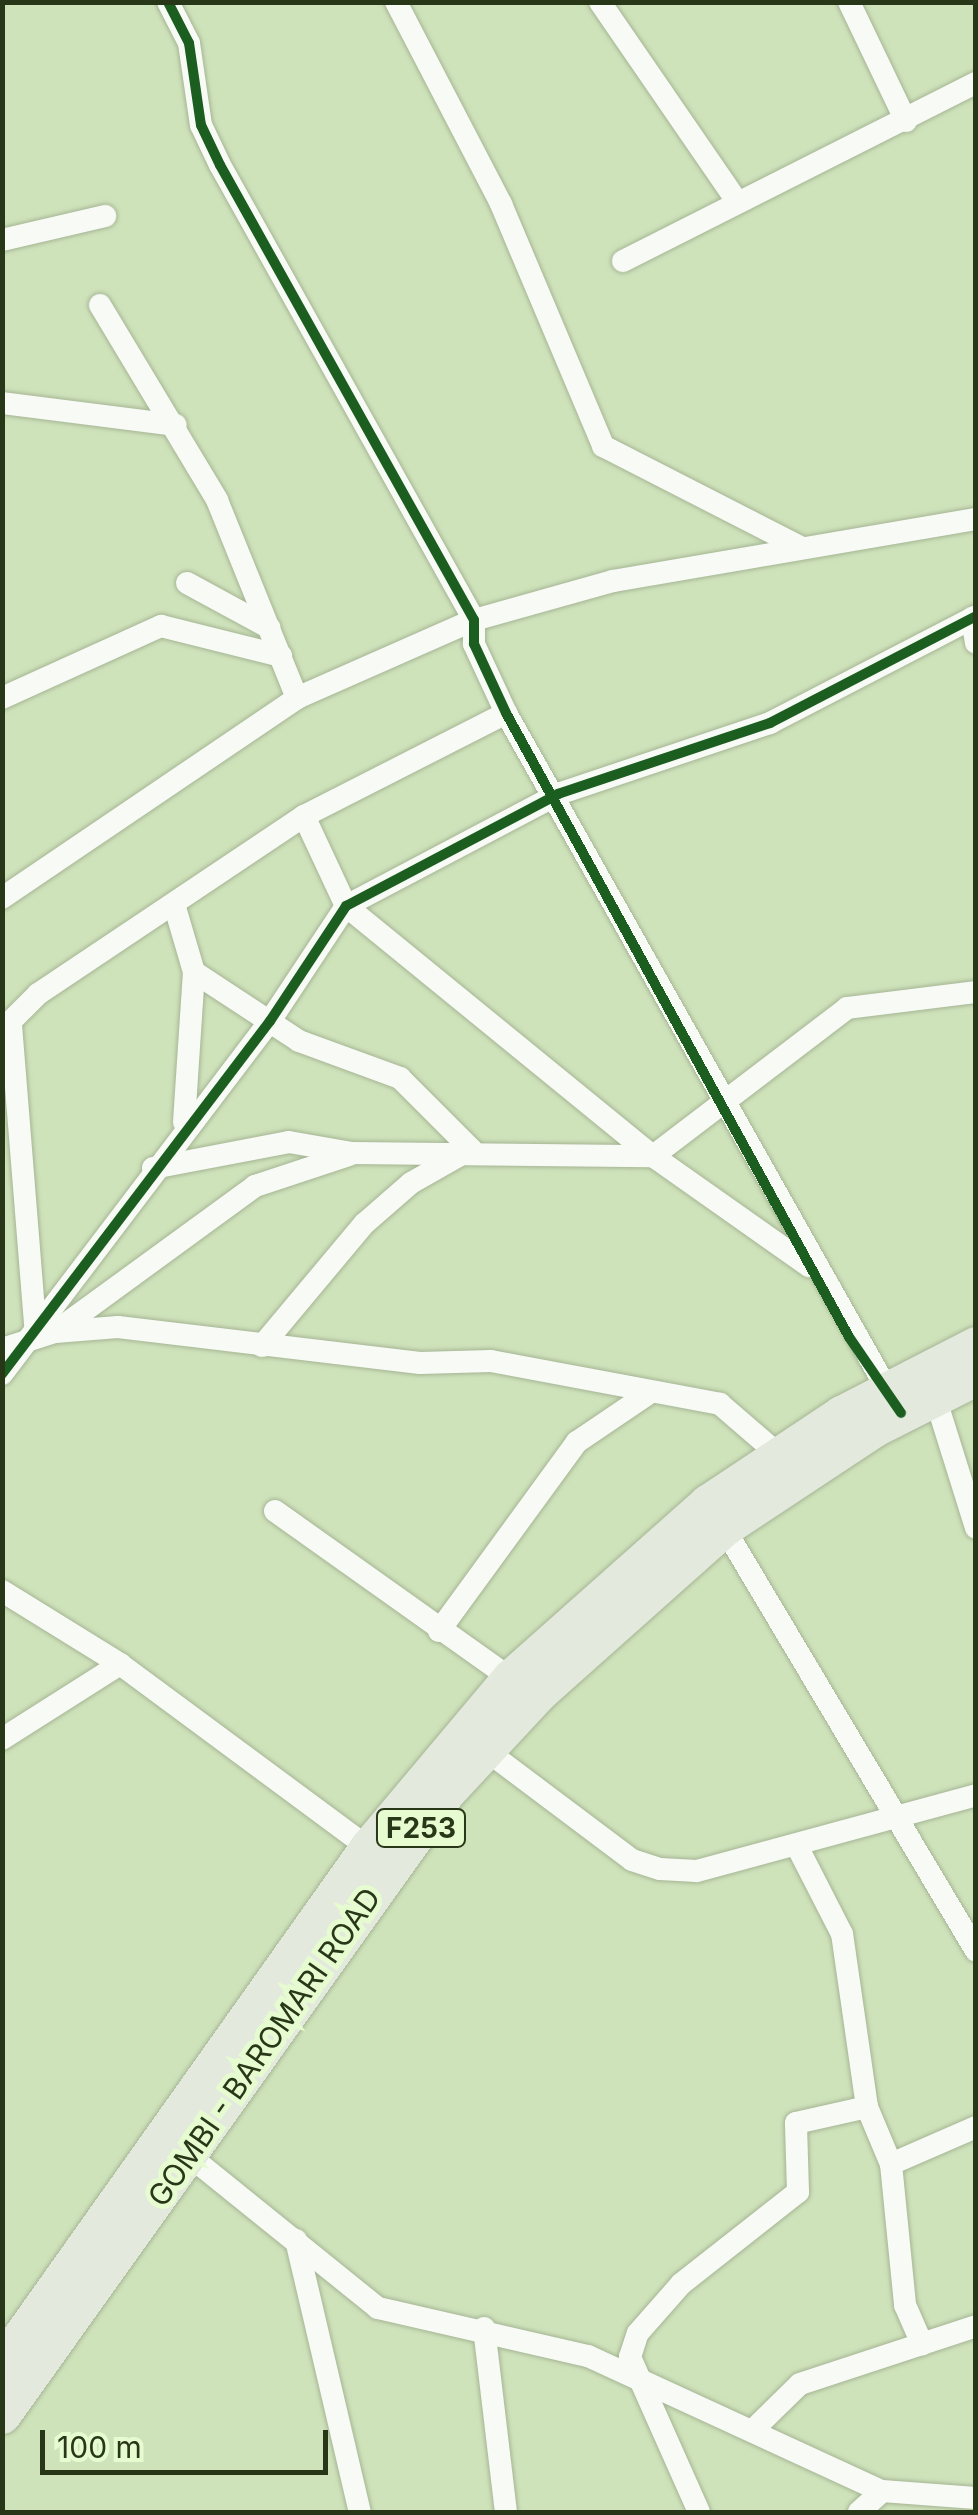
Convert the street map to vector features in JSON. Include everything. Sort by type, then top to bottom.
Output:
[{"type":"main road","name":"GOMBI - BAROMARI ROAD","points":[[2,2415],[436,1807],[487,1751],[724,1528],[907,1400],[976,1346]]},
{"type":"main road","name":"GOMBI - BAROMARI ROAD","points":[[2,2365],[369,1848],[511,1679],[608,1586],[778,1455],[907,1400],[976,1377]]},
{"type":"street","points":[[168,2],[189,43],[201,125],[220,166],[474,620],[474,644],[506,714],[558,794],[812,1268],[907,1400],[976,1528]]},
{"type":"street","points":[[396,2],[501,204],[603,446],[800,547]]},
{"type":"street","points":[[600,2],[736,200]]},
{"type":"street","points":[[849,2],[906,121]]},
{"type":"street","points":[[623,261],[736,200],[906,121],[976,83]]},
{"type":"street","points":[[2,240],[106,216]]},
{"type":"street","points":[[100,305],[176,426],[270,628],[297,698]]},
{"type":"street","points":[[2,403],[176,426]]},
{"type":"street","points":[[2,898],[297,698],[474,620],[613,580],[976,519]]},
{"type":"street","points":[[187,583],[270,628]]},
{"type":"street","points":[[45,1334],[153,1168],[270,1022],[346,906],[558,794],[770,723],[974,617],[976,643]]},
{"type":"street","points":[[2,698],[161,626],[280,656]]},
{"type":"street","points":[[45,1334],[7,1027],[38,994],[304,816],[506,714]]},
{"type":"street","points":[[304,816],[346,906],[653,1156],[812,1268]]},
{"type":"street","points":[[174,904],[194,972],[184,1125]]},
{"type":"street","points":[[194,972],[270,1022],[400,1078],[471,1149]]},
{"type":"street","points":[[153,1168],[289,1142],[352,1153],[471,1149],[653,1156],[847,1008],[976,992]]},
{"type":"street","points":[[262,1346],[364,1224],[471,1149]]},
{"type":"street","points":[[2,1374],[45,1334],[254,1186],[352,1153]]},
{"type":"street","points":[[2,1349],[45,1334],[145,1328],[420,1364],[491,1360],[648,1394],[720,1404],[778,1455]]},
{"type":"street","points":[[440,1631],[576,1442],[648,1394]]},
{"type":"street","points":[[275,1512],[511,1679]]},
{"type":"street","points":[[724,1528],[893,1818],[976,1950]]},
{"type":"street","points":[[2,1592],[120,1664],[369,1848]]},
{"type":"street","points":[[2,1739],[120,1664]]},
{"type":"street","points":[[487,1751],[632,1860],[660,1869],[697,1871],[976,1795]]},
{"type":"street","points":[[797,1846],[842,1934],[867,2107],[891,2164],[906,2305],[922,2344]]},
{"type":"street","points":[[699,2512],[630,2357],[647,2322],[728,2243],[798,2192],[796,2123],[867,2107]]},
{"type":"street","points":[[891,2164],[976,2127]]},
{"type":"street","points":[[186,2154],[296,2240],[357,2298],[588,2356],[641,2386],[754,2429],[882,2491],[976,2498]]},
{"type":"street","points":[[296,2240],[360,2512]]},
{"type":"street","points":[[754,2429],[800,2384],[976,2326]]},
{"type":"street","points":[[484,2328],[506,2512]]},
{"type":"street","points":[[859,2512],[882,2491]]},
{"type":"cycle path","points":[[168,2],[189,43],[201,125],[220,165],[474,620],[474,644],[506,713],[849,1337],[901,1413]]},
{"type":"cycle path","points":[[2,1374],[270,1021],[346,906],[558,794],[770,723],[976,616]]}]
